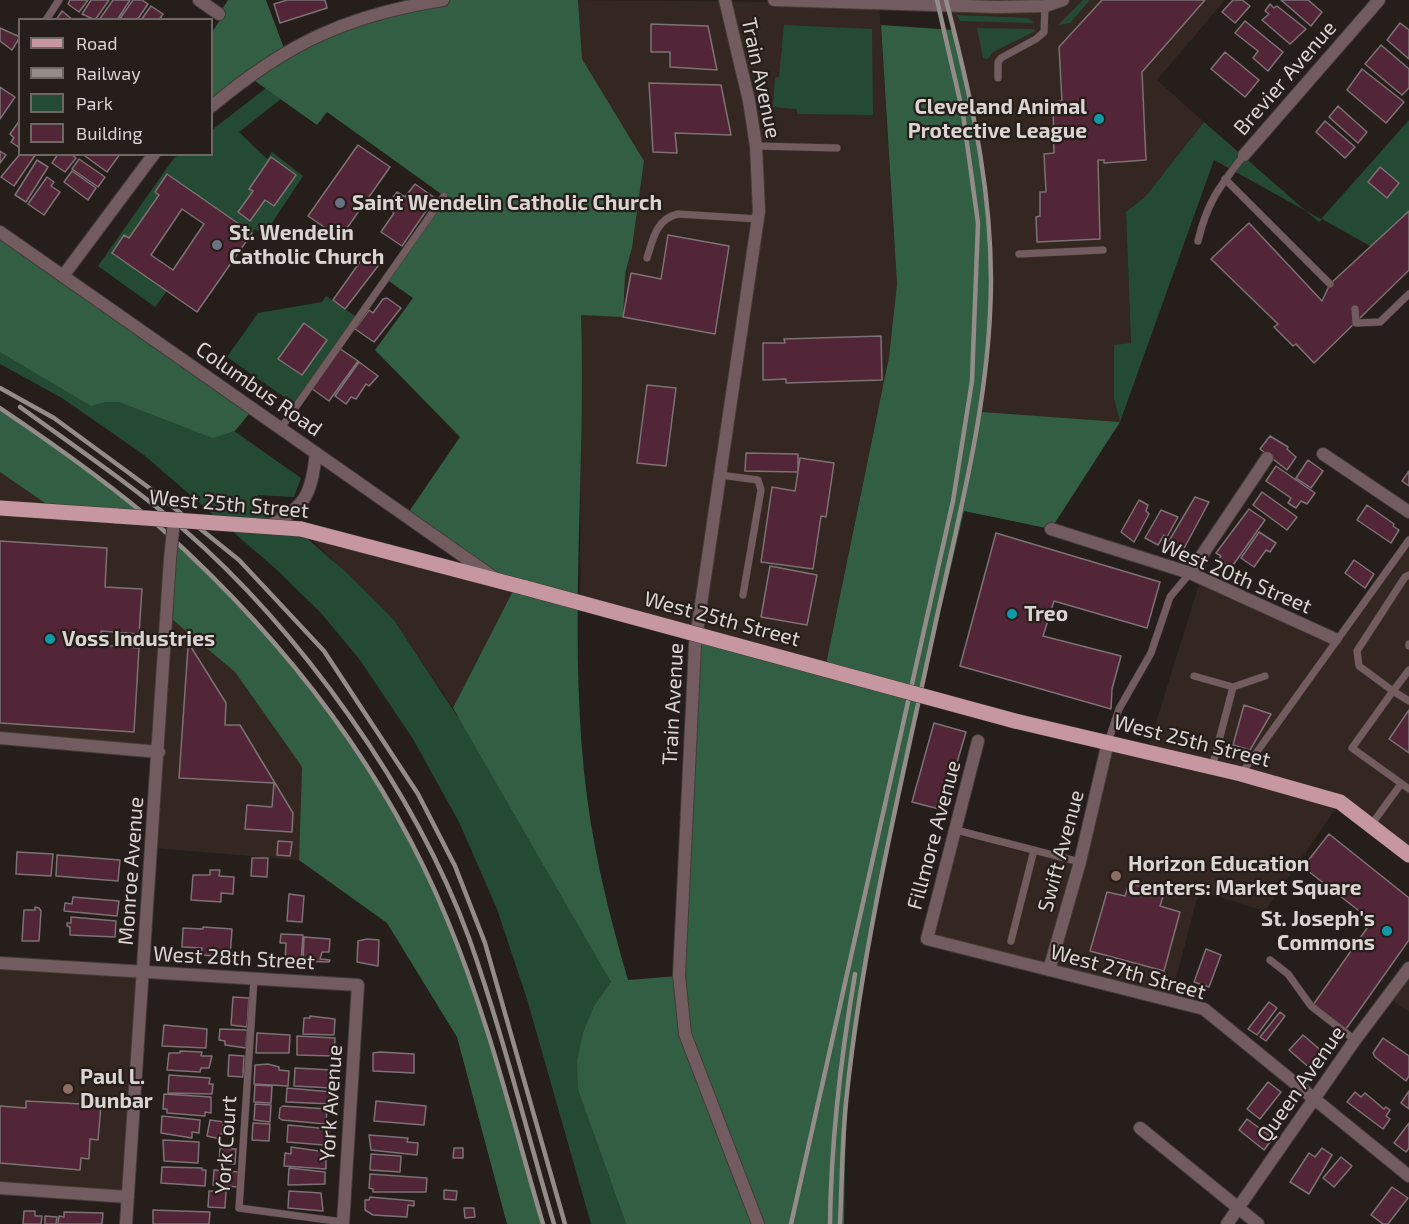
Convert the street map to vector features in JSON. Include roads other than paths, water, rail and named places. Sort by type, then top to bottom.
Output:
[{"type":"main road","name":"West 25th Street","points":[[0,508],[301,529],[496,579],[1016,721],[1241,774],[1340,802],[1409,855]]},
{"type":"street","points":[[199,0],[219,14]]},
{"type":"street","points":[[213,105],[248,76],[304,41],[355,21],[443,0]]},
{"type":"street","name":"Train Avenue","points":[[725,0],[749,101],[756,146],[758,219],[695,645],[679,975],[685,1034],[758,1224]]},
{"type":"street","points":[[774,0],[1045,6],[1063,0]]},
{"type":"street","name":"Brevier Avenue","points":[[1244,155],[1379,0]]},
{"type":"street","points":[[63,276],[153,156]]},
{"type":"street","name":"Columbus Road","points":[[0,232],[496,579]]},
{"type":"street","points":[[267,527],[299,508],[310,490],[316,453]]},
{"type":"street","points":[[1323,454],[1409,512]]},
{"type":"street","points":[[1190,573],[1267,458]]},
{"type":"street","name":"Monroe Avenue","points":[[126,1224],[174,520]]},
{"type":"street","name":"West 20th Street","points":[[1051,529],[1190,573],[1335,639]]},
{"type":"street","points":[[0,738],[159,752]]},
{"type":"street","name":"Fillmore Avenue","points":[[927,939],[978,741]]},
{"type":"street","name":"Swift Avenue","points":[[1049,970],[1080,862],[1108,742]]},
{"type":"street","name":"West 27th Street","points":[[927,939],[1203,1009],[1409,1176]]},
{"type":"street","name":"West 28th Street","points":[[0,963],[358,985]]},
{"type":"street","name":"Queen Avenue","points":[[1227,1224],[1355,1040],[1409,969]]},
{"type":"street","name":"York Avenue","points":[[343,1223],[358,985]]},
{"type":"street","points":[[1140,1128],[1258,1224]]},
{"type":"street","points":[[0,1188],[128,1197]]},
{"type":"lane","points":[[47,18],[59,0]]},
{"type":"lane","points":[[998,78],[998,62],[1001,58],[1036,39],[1044,32],[1045,6]]},
{"type":"lane","points":[[756,146],[837,148]]},
{"type":"lane","points":[[1198,241],[1204,218],[1218,186],[1244,155]]},
{"type":"lane","points":[[1225,179],[1330,285]]},
{"type":"lane","points":[[281,428],[444,196]]},
{"type":"lane","points":[[647,258],[655,233],[669,216],[678,214],[758,219]]},
{"type":"lane","points":[[1019,254],[1103,250]]},
{"type":"lane","points":[[1355,309],[1356,323],[1380,322],[1409,294]]},
{"type":"lane","points":[[720,475],[758,480],[761,490],[743,595]]},
{"type":"lane","points":[[1241,774],[1335,639],[1409,540]]},
{"type":"lane","points":[[1108,742],[1119,709],[1151,653],[1170,597],[1190,573]]},
{"type":"lane","points":[[1409,575],[1405,577],[1357,651],[1359,666],[1409,701]]},
{"type":"lane","points":[[1409,670],[1352,748],[1409,789]]},
{"type":"lane","points":[[1194,676],[1233,687],[1265,676]]},
{"type":"lane","points":[[1212,767],[1233,687]]},
{"type":"lane","points":[[1371,825],[1401,784]]},
{"type":"lane","points":[[956,830],[1080,862]]},
{"type":"lane","points":[[1011,941],[1034,850]]},
{"type":"lane","points":[[1270,960],[1288,974],[1311,1006],[1355,1040]]},
{"type":"lane","name":"York Court","points":[[254,979],[238,1208],[343,1223]]},
{"type":"railway","points":[[791,1224],[953,501],[972,381],[978,223],[963,114],[937,0]]},
{"type":"railway","points":[[840,1224],[845,1109],[863,974],[898,797],[977,430],[987,353],[991,274],[986,195],[973,116],[946,0]]},
{"type":"railway","points":[[0,388],[54,418],[148,487],[239,560],[324,651],[418,794],[455,866],[485,943],[565,1224]]},
{"type":"railway","points":[[20,407],[142,496],[182,528],[226,569],[269,614],[310,664],[350,716],[386,771],[418,826],[446,882],[469,938],[503,1044],[554,1224]]},
{"type":"railway","points":[[0,408],[103,481],[162,529],[206,571],[289,660],[327,708],[361,758],[422,863],[462,956],[499,1070],[543,1224]]},
{"type":"railway","points":[[830,1224],[832,1161],[838,1098],[855,974]]},
{"type":"place","name":"Cleveland Animal Protective League","points":[[1099,119]]},
{"type":"place","name":"Saint Wendelin Catholic Church","points":[[340,203]]},
{"type":"place","name":"St. Wendelin Catholic Church","points":[[217,245]]},
{"type":"place","name":"Treo","points":[[1012,614]]},
{"type":"place","name":"Voss Industries","points":[[50,639]]},
{"type":"place","name":"Horizon Education Centers: Market Square","points":[[1116,876]]},
{"type":"place","name":"St. Joseph's Commons","points":[[1387,931]]},
{"type":"place","name":"Paul L. Dunbar","points":[[68,1089]]}]
